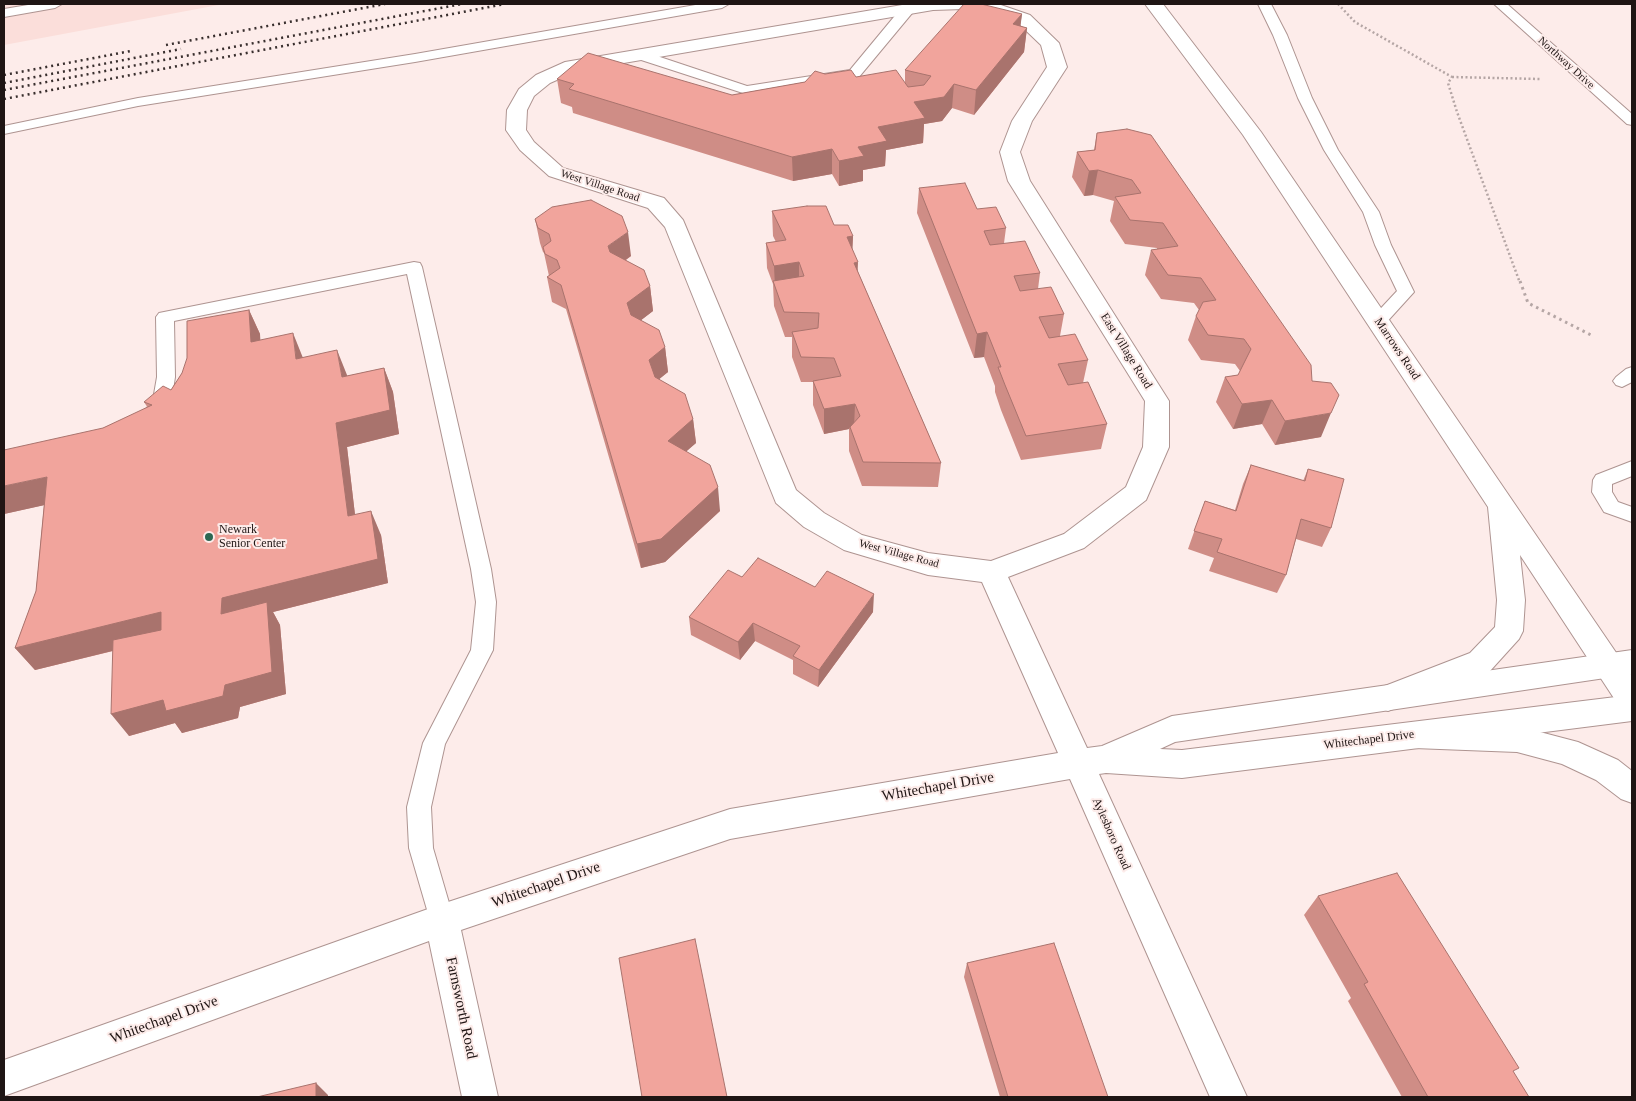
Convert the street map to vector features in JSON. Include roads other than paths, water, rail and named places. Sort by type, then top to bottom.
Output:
[{"type":"street","name":"West Village Road","points":[[992,572],[928,564],[854,543],[814,520],[785,496],[675,225],[656,204],[556,172],[527,146],[516,130],[517,110],[526,93],[543,79],[572,66],[933,4],[963,4],[992,8],[1024,19],[1050,43],[1057,67],[1022,121],[1010,152],[1019,181]]},
{"type":"street","name":"Marrows Road","points":[[1154,4],[1251,132],[1500,503],[1621,664],[1632,700]]},
{"type":"street","name":"East Village Road","points":[[992,572],[1074,541],[1137,493],[1156,447],[1156,401],[1019,181]]},
{"type":"street","points":[[1388,698],[1480,662],[1509,631],[1511,600],[1500,503]]},
{"type":"street","name":"Aylesboro Road","points":[[992,572],[1092,761],[1230,1097]]},
{"type":"street","name":"Whitechapel Drive","points":[[4,1078],[442,920],[730,824],[1092,761],[1172,730],[1621,664]]},
{"type":"street","name":"Whitechapel Drive","points":[[1092,761],[1182,764],[1632,708]]},
{"type":"street","points":[[1414,734],[1517,739],[1567,752],[1607,770],[1632,788]]},
{"type":"street","name":"Farnsworth Road","points":[[442,920],[480,1097]]},
{"type":"lane","points":[[4,13],[55,4]]},
{"type":"lane","points":[[4,130],[138,102],[415,58],[722,4]]},
{"type":"lane","points":[[1264,4],[1280,35],[1305,98],[1331,150],[1370,212],[1383,245],[1406,292],[1378,321]]},
{"type":"lane","name":"Northway Drive","points":[[1500,4],[1632,122]]},
{"type":"lane","points":[[637,54],[746,90],[854,74],[908,9]]},
{"type":"lane","points":[[145,420],[162,403],[166,377],[165,317],[414,267],[486,602],[482,650],[434,744],[419,807],[421,848],[442,920]]},
{"type":"lane","points":[[1632,468],[1603,480],[1602,492],[1612,507],[1632,515]]},
{"type":"railway","points":[[166,45],[385,4]]},
{"type":"railway","points":[[4,90],[462,4]]},
{"type":"railway","points":[[4,99],[505,4]]},
{"type":"railway","points":[[4,83],[181,49]]},
{"type":"railway","points":[[4,75],[131,51]]},
{"type":"place","name":"Newark Senior Center","points":[[209,537]]}]
